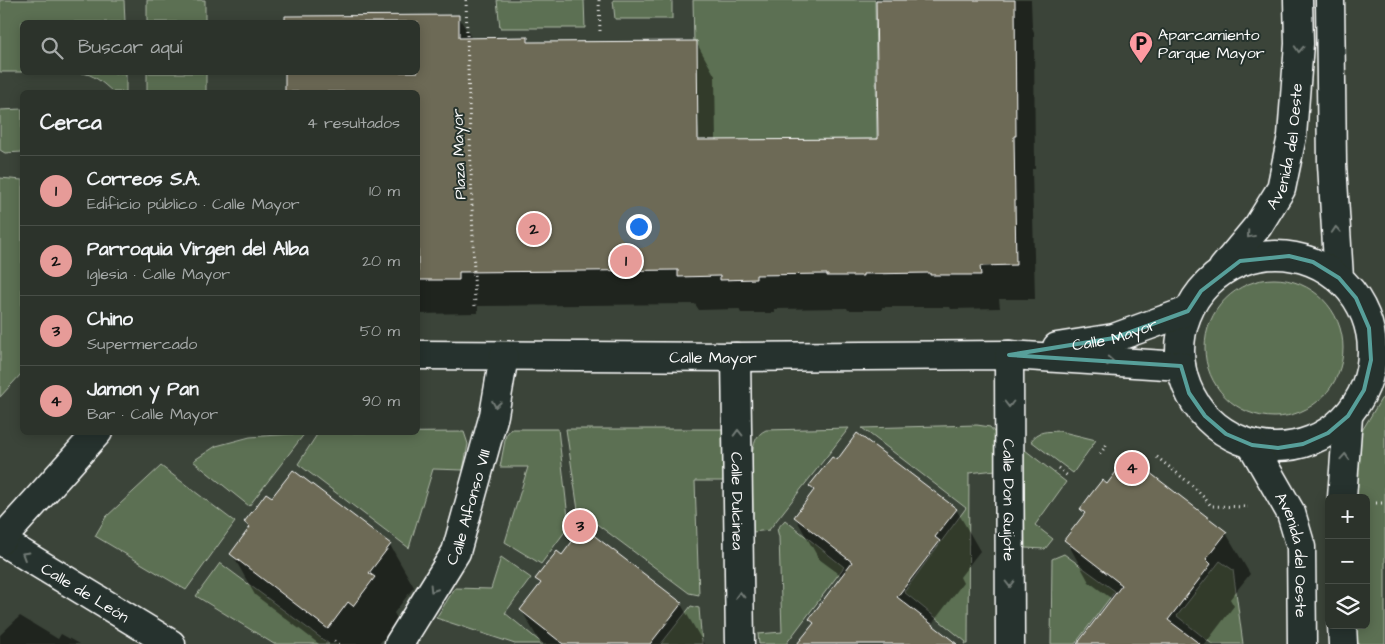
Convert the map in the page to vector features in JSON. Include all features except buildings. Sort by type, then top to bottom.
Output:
[{"type":"street","name":"Avenida del Oeste","points":[[1219,274],[1258,226],[1281,189],[1292,136],[1299,44],[1298,0]]},
{"type":"street","points":[[1330,0],[1332,164],[1339,278]]},
{"type":"street","points":[[1264,256],[1289,256],[1313,262],[1339,278],[1356,298],[1369,328],[1378,360],[1364,390],[1348,416],[1328,433],[1303,444],[1278,448],[1252,445],[1226,434],[1205,416],[1189,393],[1181,366],[1180,339],[1188,311],[1200,291],[1219,274],[1240,262],[1264,256]]},
{"type":"street","name":"Calle Mayor","points":[[1009,355],[1114,338],[1188,311]]},
{"type":"street","name":"Calle Mayor","points":[[420,355],[736,357],[1009,355],[1181,366]]},
{"type":"street","name":"Calle Don Quijote","points":[[1009,355],[1010,644]]},
{"type":"street","name":"Calle Alfonso VIII","points":[[399,644],[456,552],[494,415],[504,356]]},
{"type":"street","name":"Calle Dulcinea","points":[[736,357],[740,644]]},
{"type":"street","points":[[1342,494],[1348,416]]},
{"type":"street","points":[[0,540],[95,435]]},
{"type":"street","name":"Avenida del Oeste","points":[[1252,445],[1291,513],[1301,547],[1302,644]]},
{"type":"street","name":"Calle de León","points":[[0,540],[171,644]]},
{"type":"street","points":[[1342,629],[1343,644]]},
{"type":"path","name":"Plaza Mayor","points":[[466,0],[475,307]]},
{"type":"path","points":[[600,0],[600,31]]},
{"type":"path","points":[[1100,454],[1107,444]]},
{"type":"path","points":[[1157,458],[1189,483],[1211,506],[1246,508],[1287,506]]},
{"type":"path","points":[[1058,468],[1069,477]]},
{"type":"path","points":[[334,640],[339,644]]},
{"type":"highlighted area","points":[[1289,256],[1313,262],[1339,278],[1356,298],[1369,328],[1371,360],[1364,390],[1348,416],[1328,433],[1303,444],[1278,448],[1252,445],[1226,434],[1205,416],[1189,393],[1181,366],[1009,355],[1114,338],[1188,311],[1201,291],[1240,261]]},
{"type":"green space","points":[[0,0],[124,0],[125,20],[20,20],[20,72],[0,72]]},
{"type":"green space","points":[[147,0],[205,0],[205,20],[147,20]]},
{"type":"green space","points":[[497,0],[584,0],[585,28],[500,28]]},
{"type":"green space","points":[[613,0],[672,0],[672,19],[615,19]]},
{"type":"green space","points":[[693,0],[875,0],[877,139],[699,141],[695,87]]},
{"type":"green space","points":[[90,75],[126,75],[126,90],[111,90]]},
{"type":"green space","points":[[147,75],[206,75],[206,90],[147,90]]},
{"type":"green space","points":[[20,109],[20,152],[5,153],[0,150],[0,110]]},
{"type":"green space","points":[[0,178],[20,180],[20,375],[0,397]]},
{"type":"green space","points":[[1274,279],[1300,285],[1323,299],[1337,322],[1343,348],[1337,374],[1323,397],[1300,411],[1274,417],[1248,411],[1225,397],[1211,374],[1205,348],[1211,322],[1225,299],[1248,285]]},
{"type":"green space","points":[[1385,397],[1385,644],[1354,644],[1353,629],[1370,629],[1370,494],[1350,494],[1357,439],[1381,399]]},
{"type":"green space","points":[[977,425],[990,427],[995,433],[996,470],[969,473],[968,644],[965,644],[966,642],[904,592],[966,508],[862,428]]},
{"type":"green space","points":[[849,428],[769,530],[753,532],[752,455],[754,444],[759,434],[766,430]]},
{"type":"green space","points":[[511,429],[558,429],[569,526],[541,564],[505,542],[528,467],[500,467],[506,435]]},
{"type":"green space","points":[[566,429],[725,429],[723,481],[695,481],[699,595],[689,593],[578,510]]},
{"type":"green space","points":[[1059,431],[1096,440],[1073,473],[1031,441],[1040,433]]},
{"type":"green space","points":[[420,432],[464,432],[468,444],[463,470],[433,469],[409,548],[298,464],[317,435],[420,435]]},
{"type":"green space","points":[[303,435],[249,506],[193,461],[216,446],[250,437]]},
{"type":"green space","points":[[1025,450],[1066,482],[1035,525],[1053,539],[1045,549],[1025,548]]},
{"type":"green space","points":[[161,466],[235,522],[186,590],[95,536],[106,517]]},
{"type":"green space","points":[[785,520],[844,567],[786,644],[759,644],[758,634],[782,632],[779,537],[777,529]]},
{"type":"green space","points":[[1064,554],[1115,591],[1075,644],[1051,644],[1052,559]]},
{"type":"green space","points":[[501,557],[531,578],[505,613],[543,644],[515,644],[436,618],[455,588],[491,589]]},
{"type":"green space","points":[[1220,561],[1233,570],[1243,644],[1212,644],[1177,616]]},
{"type":"green space","points":[[220,563],[329,644],[274,644],[196,596]]},
{"type":"green space","points":[[691,606],[699,608],[702,644],[661,644]]},
{"type":"place","name":"Aparcamiento Parque Mayor","points":[[1141,64]]},
{"type":"place","name":"Parroquia Virgen del Alba","points":[[534,229]]},
{"type":"place","name":"Correos S.A.","points":[[626,261]]},
{"type":"place","name":"Jamon y Pan","points":[[1132,468]]},
{"type":"place","name":"Chino","points":[[580,526]]}]
